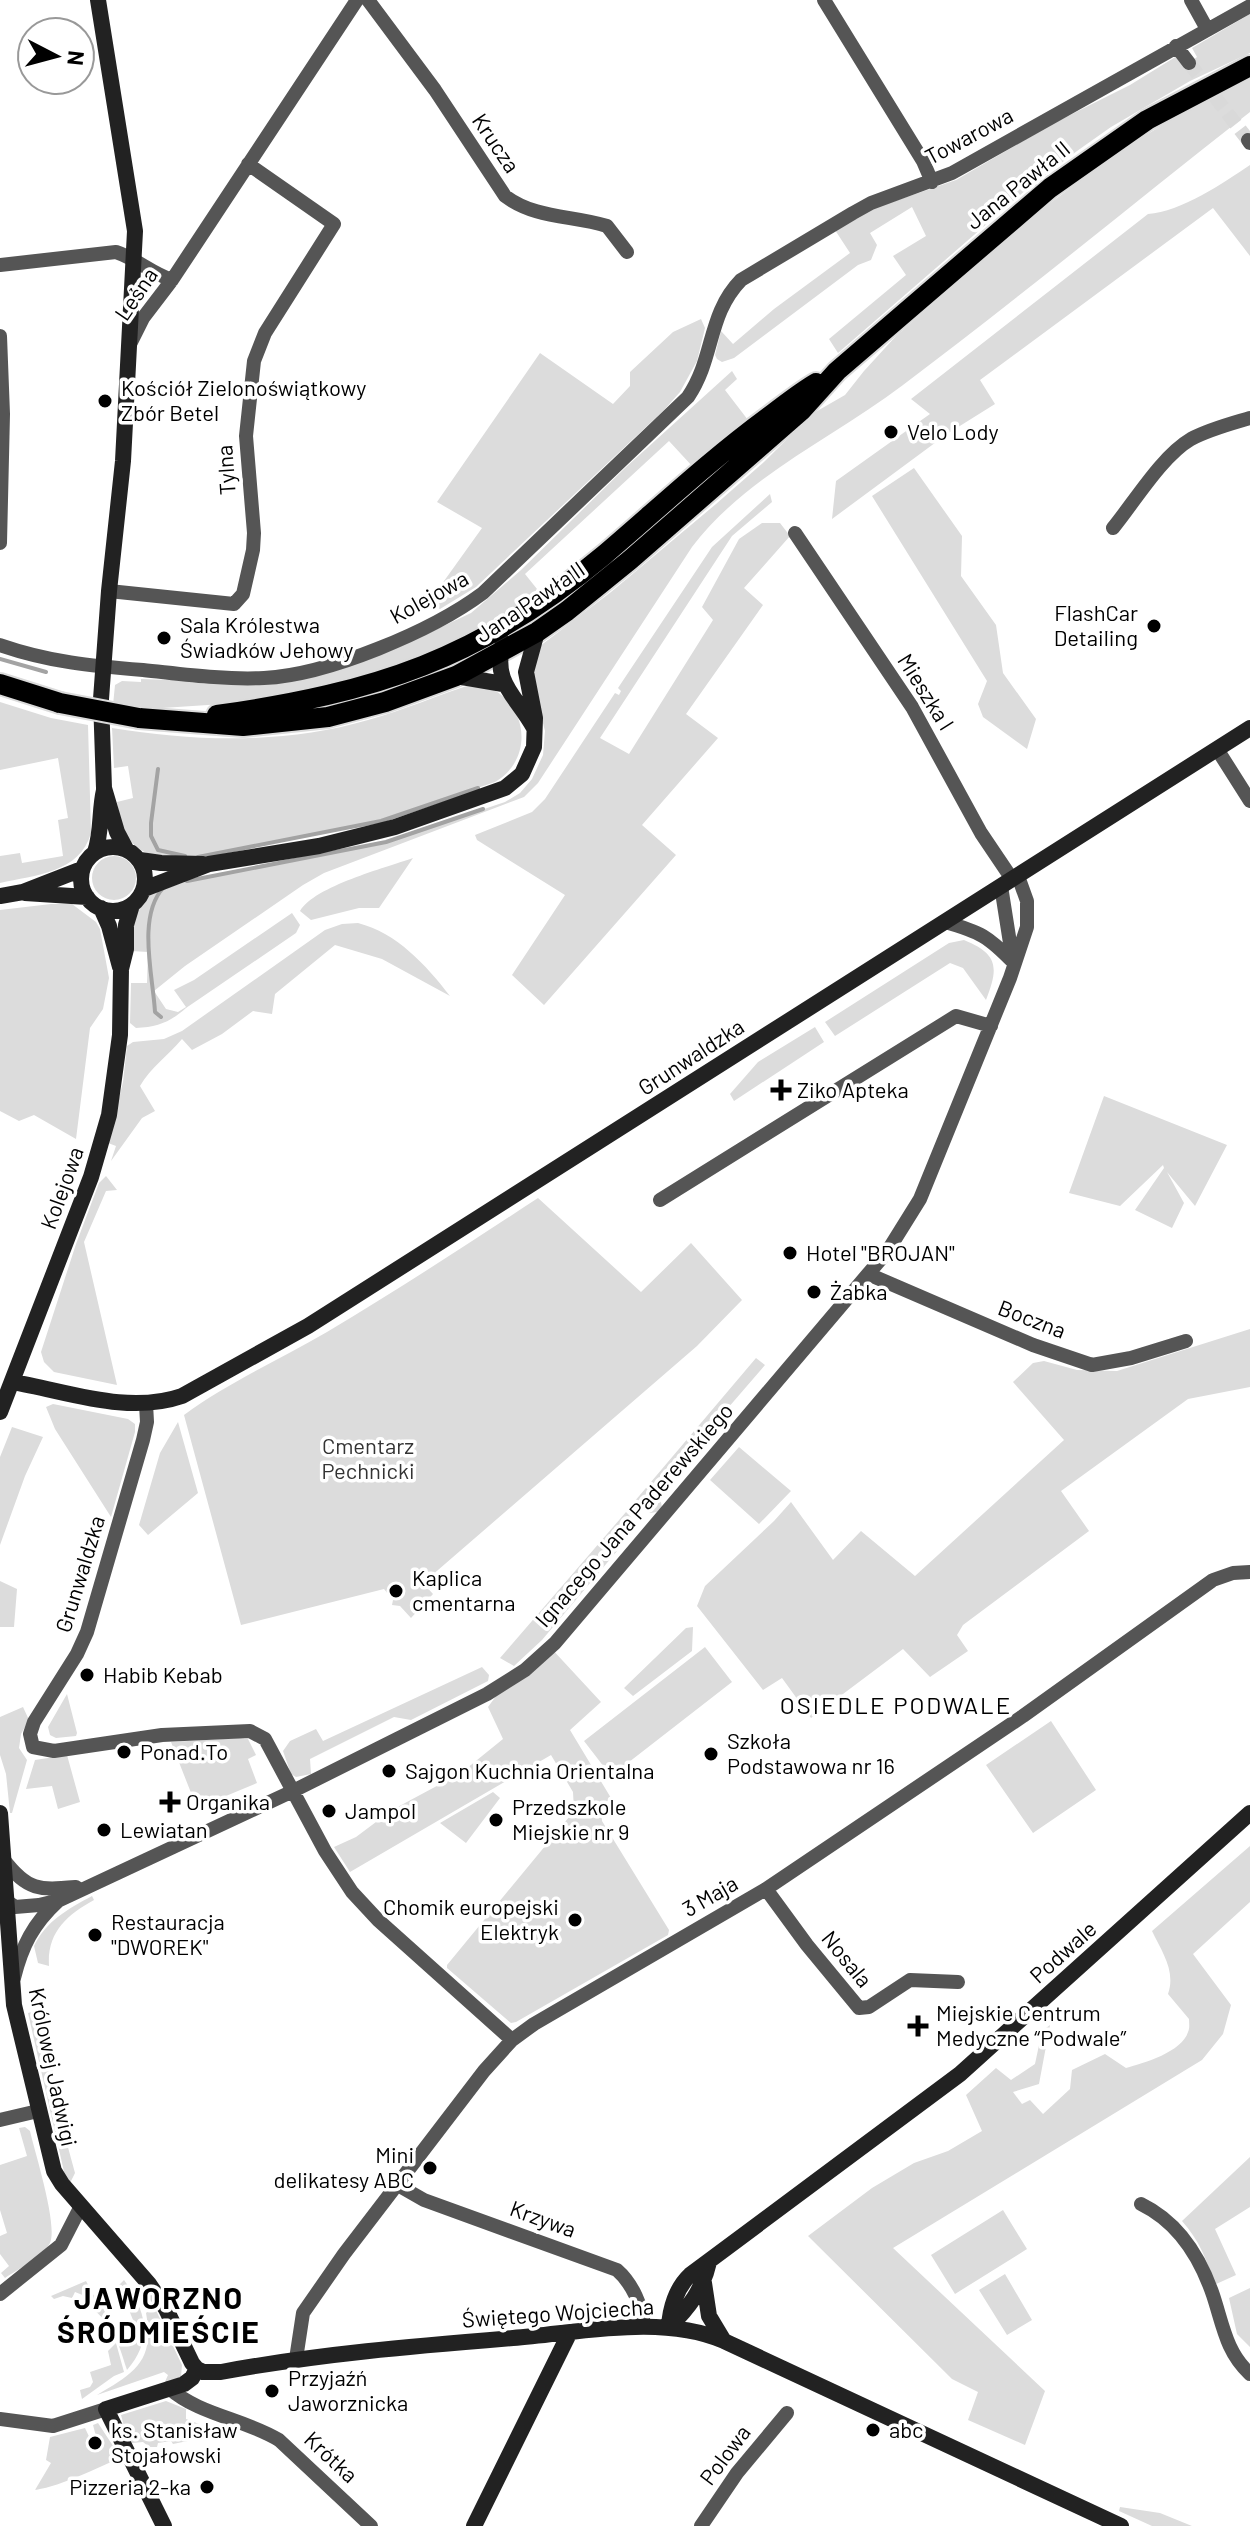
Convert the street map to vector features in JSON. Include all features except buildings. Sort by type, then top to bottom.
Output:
[{"type":"main road","name":"Jana Pawła II","points":[[0,684],[60,703],[139,718],[243,726],[299,722],[385,702],[456,676],[537,632],[630,560],[801,411],[837,371],[1007,223],[1086,160],[1177,103],[1250,66]]},
{"type":"main road","name":"Jana Pawła II","points":[[179,721],[278,707],[355,690],[410,673],[469,647],[508,626],[582,573],[751,430],[837,371]]},
{"type":"street","points":[[98,0],[133,221],[131,342]]},
{"type":"street","name":"Leśna","points":[[103,666],[131,342],[143,318],[252,166],[357,0]]},
{"type":"street","name":"Krucza","points":[[368,0],[435,90],[505,196],[538,213],[607,226],[627,252]]},
{"type":"street","points":[[824,0],[923,161],[932,182]]},
{"type":"street","points":[[1191,0],[1207,29]]},
{"type":"street","name":"Towarowa","points":[[719,312],[727,295],[741,280],[786,252],[871,203],[932,182],[1129,75],[1247,4]]},
{"type":"street","points":[[1176,46],[1189,63]]},
{"type":"street","name":"Tylna","points":[[109,591],[234,604],[243,594],[254,533],[246,436],[254,361],[265,333],[334,224],[252,166]]},
{"type":"street","points":[[0,265],[116,252],[134,258],[153,273],[172,280]]},
{"type":"street","name":"Kolejowa","points":[[0,645],[58,662],[264,678],[321,668],[398,640],[453,614],[483,593],[688,397],[699,382],[706,364],[719,312]]},
{"type":"street","points":[[0,336],[3,414],[0,543]]},
{"type":"street","points":[[1113,528],[1171,456],[1189,441],[1211,429],[1250,418]]},
{"type":"street","name":"Mieszka I","points":[[795,533],[912,707],[1010,881]]},
{"type":"street","points":[[508,626],[498,664],[503,684],[523,709],[535,731]]},
{"type":"street","points":[[23,892],[94,902],[117,911],[132,905],[144,889],[209,864],[359,837],[434,815],[512,784],[526,768],[534,747],[534,704],[526,672],[537,632]]},
{"type":"street","points":[[469,647],[500,653],[526,672]]},
{"type":"street","points":[[103,666],[100,726],[104,788],[117,832],[126,849],[140,860],[145,874],[144,889]]},
{"type":"street","points":[[456,676],[503,684]]},
{"type":"street","name":"Grunwaldzka","points":[[12,1382],[105,1400],[146,1404],[182,1396],[308,1326],[1250,728]]},
{"type":"street","points":[[1217,749],[1250,801]]},
{"type":"street","points":[[0,896],[23,892],[82,869],[95,852],[100,834],[104,788]]},
{"type":"street","points":[[95,852],[105,847],[126,849]]},
{"type":"street","points":[[140,860],[209,864]]},
{"type":"street","points":[[82,869],[81,880],[94,902]]},
{"type":"street","name":"Ignacego Jana Paderewskiego","points":[[1010,881],[1014,963]]},
{"type":"street","name":"Ignacego Jana Paderewskiego","points":[[4,1901],[15,1907],[25,1907],[60,1900],[291,1792],[487,1694],[525,1670],[555,1643],[887,1252],[920,1199],[1010,978],[1027,927],[1027,901],[1010,881]]},
{"type":"street","name":"Kolejowa","points":[[94,902],[109,926],[121,969]]},
{"type":"street","name":"Kolejowa","points":[[0,1412],[85,1192],[103,1137],[114,1090],[120,1035],[121,969],[132,905]]},
{"type":"street","points":[[945,922],[982,933],[1014,963]]},
{"type":"street","points":[[660,1200],[956,1016],[991,1026]]},
{"type":"street","name":"Boczna","points":[[868,1274],[1033,1345],[1092,1365],[1131,1358],[1186,1341]]},
{"type":"street","name":"Grunwaldzka","points":[[146,1404],[147,1422],[143,1440],[87,1632],[77,1654],[34,1722],[30,1734],[33,1747],[54,1751],[162,1735],[250,1731],[265,1739],[291,1792]]},
{"type":"street","name":"3 Maja","points":[[296,2359],[303,2313],[396,2184],[512,2040],[524,2030],[766,1889],[1023,1716],[1213,1580],[1233,1573],[1250,1572]]},
{"type":"street","points":[[291,1792],[352,1892],[378,1920],[512,2040]]},
{"type":"street","name":"Królowej Jadwigi","points":[[0,1813],[4,1901],[14,2005],[54,2171],[158,2296],[197,2369]]},
{"type":"street","name":"Podwale","points":[[669,2327],[669,2311],[683,2281],[960,2074],[1250,1813]]},
{"type":"street","points":[[4,1860],[27,1885],[13,1891],[4,1901]]},
{"type":"street","name":"Ignacego Jana Paderewskiego","points":[[27,1885],[50,1889],[84,1887]]},
{"type":"street","name":"Nosala","points":[[766,1889],[859,2008],[869,2007],[910,1980],[958,1982]]},
{"type":"street","name":"Ignacego Jana Paderewskiego","points":[[13,1983],[24,1945],[33,1928],[60,1900]]},
{"type":"street","points":[[0,1962],[14,2005]]},
{"type":"street","points":[[0,2120],[38,2111]]},
{"type":"street","name":"Krzywa","points":[[396,2184],[424,2200],[617,2270],[629,2283],[643,2316],[644,2327]]},
{"type":"street","points":[[1141,2204],[1160,2213],[1186,2241],[1207,2280],[1225,2338],[1250,2374]]},
{"type":"street","points":[[0,2294],[61,2245],[81,2206]]},
{"type":"street","points":[[669,2327],[684,2313],[704,2283],[709,2262]]},
{"type":"street","points":[[704,2283],[709,2316],[724,2341]]},
{"type":"street","name":"Świętego Wojciecha","points":[[197,2369],[221,2372],[296,2359],[669,2327],[724,2341],[1121,2526]]},
{"type":"street","points":[[474,2526],[569,2334]]},
{"type":"street","points":[[0,2419],[53,2426],[184,2384],[197,2369]]},
{"type":"street","name":"Krótka","points":[[169,2388],[198,2406],[267,2432],[279,2440],[295,2451],[371,2526]]},
{"type":"street","points":[[106,2409],[164,2526]]},
{"type":"street","name":"Polowa","points":[[701,2526],[737,2473],[787,2413]]},
{"type":"street","points":[[348,2526],[359,2515]]},
{"type":"green space","points":[[1250,14],[1250,53],[1190,81],[1111,127],[1077,151],[1027,189],[838,353],[829,339],[906,275],[893,256],[926,236],[912,207],[870,233],[877,245],[871,260],[858,265],[734,358],[722,362],[717,359],[715,355],[721,331],[733,344],[774,309],[850,253],[835,230],[872,209],[956,180],[1177,56],[1185,66],[1197,57],[1192,48]]},
{"type":"green space","points":[[1250,79],[1250,112],[947,352],[876,405],[764,478],[714,522],[692,547],[538,783],[524,797],[324,873],[303,885],[185,966],[154,991],[166,1009],[178,1012],[186,1007],[174,990],[194,980],[292,913],[300,925],[296,933],[169,1020],[136,1028],[130,1023],[131,983],[147,983],[148,952],[131,951],[135,909],[151,894],[196,878],[386,842],[505,802],[520,793],[532,779],[543,755],[545,731],[532,680],[540,646],[611,592],[716,504],[812,414],[845,395],[896,336],[1041,210],[1124,148],[1203,101]]},
{"type":"green space","points":[[1250,165],[1250,256],[1213,208],[980,380],[995,404],[947,434],[832,519],[836,481],[930,414],[911,399],[1148,214],[1188,202]]},
{"type":"green space","points":[[701,319],[705,328],[697,361],[680,392],[664,410],[476,587],[440,609],[429,602],[482,528],[437,502],[540,353],[613,404],[630,386],[630,372],[673,332]]},
{"type":"green space","points":[[732,371],[737,379],[725,390],[748,420],[693,467],[669,441],[525,574],[541,594],[487,629],[387,672],[253,702],[147,709],[113,705],[115,685],[122,681],[264,683],[401,646],[471,613],[521,570],[625,468]]},
{"type":"green space","points":[[914,468],[962,536],[961,576],[996,625],[1003,673],[1036,719],[1027,749],[983,717],[978,704],[987,681],[872,496]]},
{"type":"green space","points":[[770,494],[772,502],[732,536],[600,738],[629,754],[713,620],[702,607],[739,539],[762,523],[780,523],[790,536],[744,588],[763,605],[686,714],[718,738],[642,825],[676,855],[544,1005],[512,975],[565,895],[477,840],[475,835],[532,812],[545,799],[615,693],[619,695],[621,691],[618,688],[712,547]]},
{"type":"green space","points":[[473,684],[490,688],[504,697],[520,724],[518,756],[509,770],[495,782],[381,821],[193,857],[150,854],[132,842],[126,832],[117,802],[133,798],[128,766],[114,768],[112,728],[209,738],[273,737],[337,728],[368,720]]},
{"type":"green space","points":[[0,702],[51,718],[88,725],[91,833],[77,857],[67,864],[41,874],[0,883],[0,856],[20,853],[22,863],[63,856],[58,820],[68,818],[58,758],[0,770]]},
{"type":"green space","points":[[114,856],[130,862],[136,878],[130,894],[114,900],[98,894],[92,878],[98,862]]},
{"type":"green space","points":[[413,858],[379,908],[359,908],[311,920],[300,911],[308,902],[335,886]]},
{"type":"green space","points":[[72,904],[96,922],[109,978],[103,1009],[90,1028],[76,1139],[34,1115],[19,1121],[0,1111],[0,910]]},
{"type":"green space","points":[[358,923],[398,942],[421,962],[450,996],[382,959],[335,945],[275,994],[272,1014],[253,1011],[222,1034],[192,1050],[182,1039],[140,1086],[155,1111],[142,1118],[111,1161],[116,1146],[108,1143],[123,1082],[127,1046],[133,1042],[164,1039],[182,1031],[325,930]]},
{"type":"green space","points":[[964,940],[984,951],[993,963],[993,979],[986,1000],[963,968],[950,963],[835,1036],[825,1022],[949,943]]},
{"type":"green space","points":[[815,1027],[824,1042],[734,1101],[730,1094],[758,1062]]},
{"type":"green space","points":[[1104,1096],[1227,1145],[1195,1206],[1167,1172],[1184,1203],[1172,1228],[1135,1210],[1164,1168],[1163,1165],[1120,1206],[1069,1193]]},
{"type":"green space","points":[[106,1176],[117,1190],[106,1191],[84,1242],[117,1385],[54,1372],[44,1362],[41,1352],[76,1244],[99,1183]]},
{"type":"green space","name":"Cmentarz Pechnicki","points":[[538,1198],[641,1292],[691,1243],[742,1300],[697,1346],[423,1583],[433,1594],[411,1618],[400,1606],[392,1605],[393,1600],[384,1589],[241,1625],[184,1415],[354,1316]]},
{"type":"green space","points":[[1250,1329],[1250,1387],[1188,1399],[1061,1491],[1089,1531],[963,1625],[957,1635],[968,1651],[930,1677],[903,1649],[811,1718],[782,1678],[763,1690],[697,1606],[705,1586],[791,1502],[833,1560],[861,1531],[915,1576],[1064,1440],[1013,1382],[1033,1363],[1044,1361],[1077,1370],[1117,1371]]},
{"type":"green space","points":[[756,1358],[765,1365],[658,1489],[662,1507],[650,1513],[634,1502]]},
{"type":"green space","points":[[53,1404],[128,1419],[135,1424],[111,1517],[55,1429],[46,1407]]},
{"type":"green space","points":[[178,1422],[198,1493],[148,1535],[139,1525],[160,1453]]},
{"type":"green space","points":[[12,1427],[43,1437],[0,1545],[0,1457]]},
{"type":"green space","points":[[739,1447],[791,1491],[759,1524],[710,1480]]},
{"type":"green space","points":[[626,1512],[639,1525],[542,1640],[514,1666],[500,1658]]},
{"type":"green space","points":[[0,1581],[17,1589],[14,1627],[0,1627]]},
{"type":"green space","points":[[693,1627],[692,1651],[633,1696],[624,1688],[686,1628]]},
{"type":"green space","points":[[550,1647],[601,1702],[570,1730],[611,1798],[601,1807],[602,1821],[669,1930],[668,1935],[511,2023],[447,1965],[574,1811],[573,1792],[551,1755],[350,1872],[334,1847],[356,1837],[392,1810],[461,1773],[503,1739],[488,1707],[499,1692]]},
{"type":"green space","points":[[705,1647],[732,1682],[611,1776],[584,1741]]},
{"type":"green space","points":[[482,1667],[489,1675],[488,1681],[411,1720],[394,1717],[310,1759],[311,1774],[296,1777],[291,1774],[283,1751],[290,1741],[316,1729],[323,1741]]},
{"type":"green space","points":[[67,1694],[77,1733],[76,1736],[56,1738],[50,1735],[48,1727]]},
{"type":"green space","points":[[23,1707],[29,1720],[21,1734],[19,1748],[27,1760],[10,1813],[6,1774],[0,1755],[0,1717]]},
{"type":"green space","points":[[1051,1721],[1096,1790],[1033,1833],[986,1765]]},
{"type":"green space","points":[[248,1739],[256,1755],[248,1759],[257,1783],[197,1808],[171,1742]]},
{"type":"green space","points":[[67,1755],[80,1802],[58,1809],[52,1786],[26,1789],[35,1760]]},
{"type":"green space","points":[[493,1792],[500,1798],[466,1843],[440,1823]]},
{"type":"green space","points":[[1250,1846],[1250,1902],[1193,1954],[1231,2005],[1223,2034],[1202,2060],[893,2248],[1045,2391],[1025,2445],[968,2420],[978,2392],[952,2379],[808,2236],[872,2188],[914,2163],[948,2151],[982,2131],[966,2095],[996,2068],[1011,2080],[1035,2064],[1042,2031],[1050,2025],[1039,2084],[1013,2092],[1022,2104],[1030,2100],[1043,2114],[1070,2089],[1072,2070],[1105,2054],[1126,2068],[1162,2056],[1178,2045],[1188,2032],[1189,2019],[1168,1994],[1169,1969],[1152,1931]]},
{"type":"green space","points":[[92,1896],[94,1900],[75,1912],[55,1934],[49,1966],[38,1963],[34,1946],[45,1929],[66,1911]]},
{"type":"green space","points":[[44,2009],[60,2118],[75,2173],[70,2183],[65,2176],[28,2013]]},
{"type":"green space","points":[[25,2127],[30,2131],[41,2171],[52,2234],[50,2243],[42,2253],[5,2278],[1,2273],[9,2266],[0,2254],[0,2236],[7,2233],[0,2210],[0,2165],[27,2156],[19,2128]]},
{"type":"green space","points":[[1250,2157],[1250,2207],[1215,2229],[1236,2275],[1214,2285],[1202,2251],[1182,2221]]},
{"type":"green space","points":[[1003,2210],[1027,2249],[955,2294],[931,2255]]},
{"type":"green space","points":[[1005,2274],[1032,2320],[1007,2335],[979,2290]]},
{"type":"green space","points":[[124,2280],[138,2303],[144,2325],[141,2347],[127,2370],[112,2331],[101,2316],[83,2302],[85,2296],[75,2292],[72,2298],[63,2296],[54,2299],[51,2296],[86,2281],[115,2329],[135,2325],[119,2285]]},
{"type":"green space","points":[[1250,2288],[1250,2347],[1237,2334],[1229,2298]]},
{"type":"green space","points":[[154,2306],[182,2365],[181,2377],[164,2384],[168,2375],[164,2372],[97,2395],[122,2380],[139,2364],[147,2343],[146,2313]]},
{"type":"green space","points":[[116,2343],[124,2372],[82,2399],[80,2390],[90,2387],[93,2382],[90,2372],[111,2365],[108,2351]]},
{"type":"green space","points":[[166,2401],[186,2409],[186,2419],[207,2427],[207,2437],[173,2444],[171,2441],[158,2443],[157,2447],[149,2447],[143,2442],[132,2443],[125,2432],[132,2430],[131,2425],[124,2426],[121,2415]]},
{"type":"green space","points":[[98,2423],[121,2458],[68,2481],[35,2490],[51,2463],[46,2460],[50,2437],[85,2428],[94,2447],[98,2444],[93,2425]]},
{"type":"green space","points":[[1120,2507],[1160,2513],[1192,2526],[1152,2526],[1119,2511]]},
{"type":"waterway","points":[[0,659],[46,672]]},
{"type":"waterway","points":[[158,769],[151,836],[158,850],[185,856]]},
{"type":"waterway","points":[[198,857],[381,821],[478,788]]},
{"type":"waterway","points":[[187,881],[386,842],[483,809]]},
{"type":"waterway","points":[[161,1017],[155,1012],[148,947],[150,915],[163,888]]},
{"type":"tunnel","points":[[1189,63],[1248,140]]},
{"type":"place","name":"Kościół Zielonoświątkowy Zbór Betel","points":[[105,401]]},
{"type":"place","name":"Velo Lody","points":[[891,432]]},
{"type":"place","name":"FlashCar Detailing","points":[[1154,626]]},
{"type":"place","name":"Sala Królestwa Świadków Jehowy","points":[[164,638]]},
{"type":"place","name":"Ziko Apteka","points":[[781,1090]]},
{"type":"place","name":"Hotel \"BROJAN\"","points":[[790,1253]]},
{"type":"place","name":"Żabka","points":[[814,1292]]},
{"type":"place","name":"Kaplica cmentarna","points":[[396,1591]]},
{"type":"place","name":"Habib Kebab","points":[[87,1675]]},
{"type":"place","name":"Ponad.To","points":[[124,1752]]},
{"type":"place","name":"Szkoła Podstawowa nr 16","points":[[711,1754]]},
{"type":"place","name":"Sajgon Kuchnia Orientalna","points":[[389,1771]]},
{"type":"place","name":"Organika","points":[[170,1802]]},
{"type":"place","name":"Jampol","points":[[329,1811]]},
{"type":"place","name":"Przedszkole Miejskie nr 9","points":[[496,1820]]},
{"type":"place","name":"Lewiatan","points":[[104,1830]]},
{"type":"place","name":"Chomik europejski Elektryk","points":[[575,1920]]},
{"type":"place","name":"Restauracja \"DWOREK\"","points":[[95,1935]]},
{"type":"place","name":"Miejskie Centrum Medyczne “Podwale”","points":[[918,2026]]},
{"type":"place","name":"Mini delikatesy ABC","points":[[430,2168]]},
{"type":"place","name":"Przyjaźń Jaworznicka","points":[[272,2391]]},
{"type":"place","name":"abc","points":[[873,2430]]},
{"type":"place","name":"ks. Stanisław Stojałowski","points":[[95,2443]]},
{"type":"place","name":"Pizzeria 2-ka","points":[[207,2487]]},
{"type":"district","name":"OSIEDLE PODWALE","points":[[896,1706]]},
{"type":"district","name":"JAWORZNO ŚRÓDMIEŚCIE","points":[[159,2316]]}]
